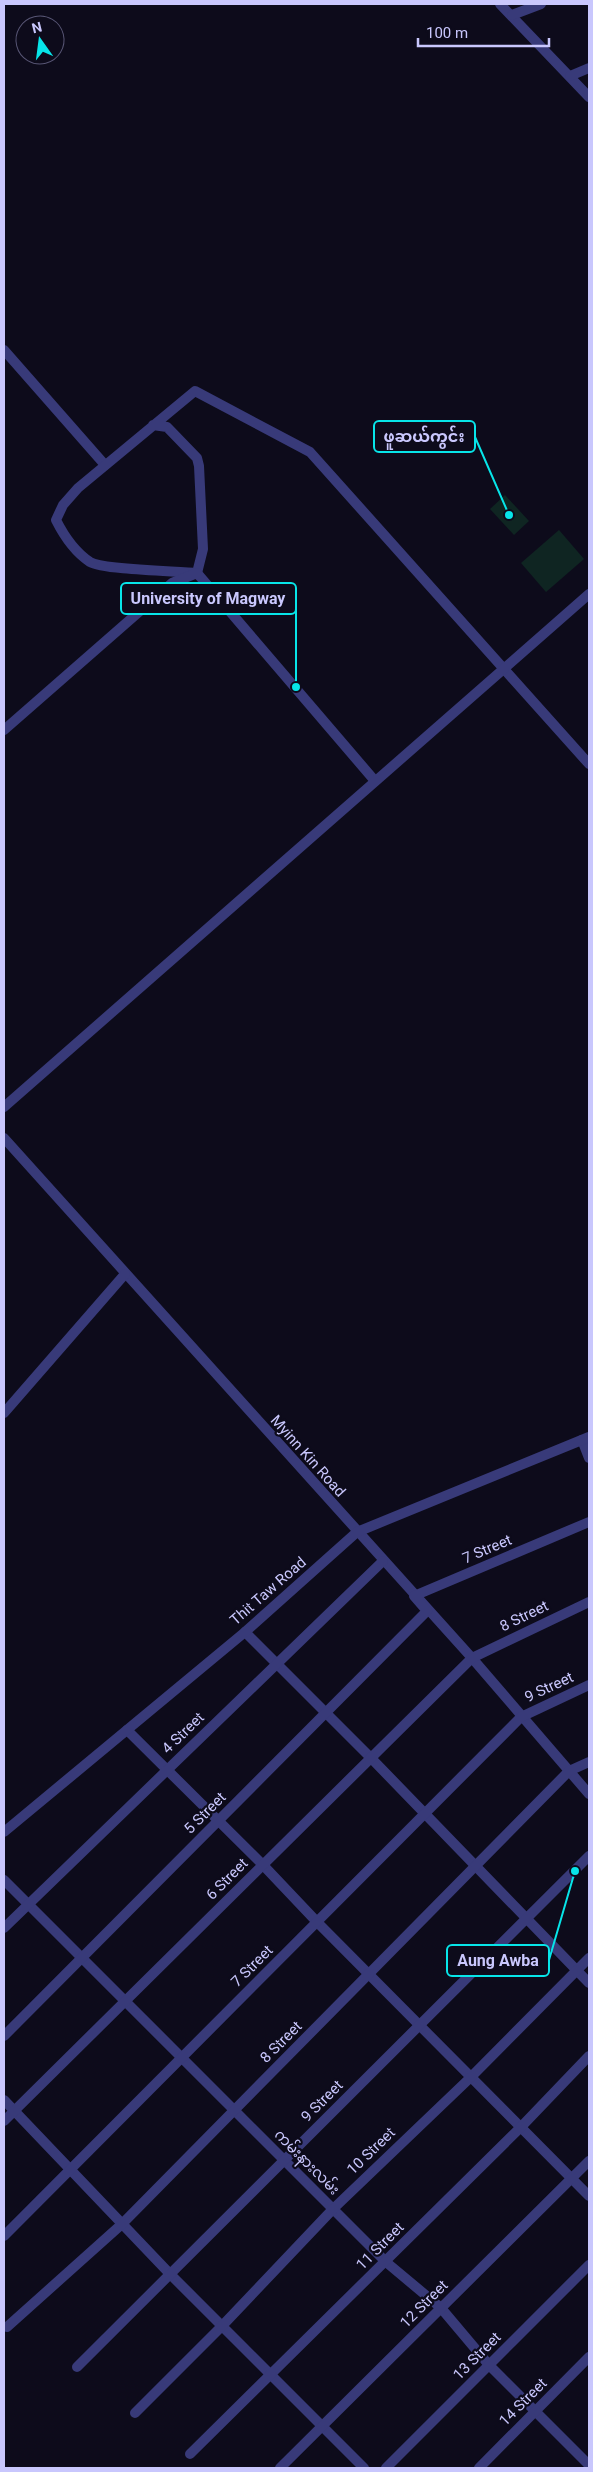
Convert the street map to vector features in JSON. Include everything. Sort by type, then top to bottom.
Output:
[{"type":"street","points":[[500,4],[589,97]]},
{"type":"street","points":[[512,15],[541,4]]},
{"type":"street","points":[[570,76],[589,68]]},
{"type":"street","points":[[4,350],[106,464]]},
{"type":"street","points":[[375,781],[197,572],[121,568],[92,563],[63,534],[56,520],[62,505],[106,464],[195,391],[310,452],[589,764]]},
{"type":"street","points":[[153,424],[167,426],[197,458],[203,549],[197,572]]},
{"type":"street","points":[[4,730],[172,583],[197,572]]},
{"type":"street","points":[[4,1107],[589,594]]},
{"type":"street","name":"Myinn Kin Road","points":[[4,1138],[427,1611],[472,1658],[589,1794]]},
{"type":"street","points":[[4,1413],[125,1274]]},
{"type":"street","points":[[585,1438],[589,1458]]},
{"type":"street","name":"Thit Taw Road","points":[[4,1832],[245,1632],[357,1532],[585,1438]]},
{"type":"street","name":"7 Street","points":[[414,1596],[589,1522]]},
{"type":"street","name":"4 Street","points":[[4,1928],[383,1561]]},
{"type":"street","name":"8 Street","points":[[472,1658],[589,1602]]},
{"type":"street","name":"5 Street","points":[[4,2036],[427,1611]]},
{"type":"street","points":[[245,1632],[372,1758],[589,1983]]},
{"type":"street","name":"6 Street","points":[[4,2121],[472,1658]]},
{"type":"street","name":"9 Street","points":[[521,1717],[589,1685]]},
{"type":"street","name":"7 Street","points":[[4,2236],[521,1717]]},
{"type":"street","points":[[127,1730],[218,1822],[263,1864],[317,1922],[589,2196]]},
{"type":"street","points":[[569,1770],[589,1762]]},
{"type":"street","name":"8 Street","points":[[7,2327],[122,2224],[569,1770]]},
{"type":"street","name":"9 Street","points":[[77,2367],[589,1856]]},
{"type":"street","name":"ကမ်းနားလမ်း","points":[[4,1880],[386,2262],[441,2308],[489,2365],[589,2465]]},
{"type":"street","name":"10 Street","points":[[135,2413],[222,2326],[333,2209],[471,2076],[589,1958]]},
{"type":"street","name":"11 Street","points":[[190,2454],[386,2262],[589,2056]]},
{"type":"street","points":[[4,2100],[170,2274],[364,2468]]},
{"type":"street","name":"12 Street","points":[[280,2468],[589,2162]]},
{"type":"street","name":"13 Street","points":[[386,2468],[589,2265]]},
{"type":"street","name":"14 Street","points":[[479,2468],[589,2357]]},
{"type":"street","points":[[586,2468],[589,2465]]},
{"type":"green space","points":[[505,495],[529,521],[514,535],[490,509]]},
{"type":"green space","points":[[559,530],[584,559],[546,592],[521,563]]},
{"type":"place","name":"ဖူဆယ်ကွင်း","points":[[509,515]]},
{"type":"place","name":"University of Magway","points":[[296,687]]},
{"type":"place","name":"Aung Awba","points":[[575,1871]]}]
